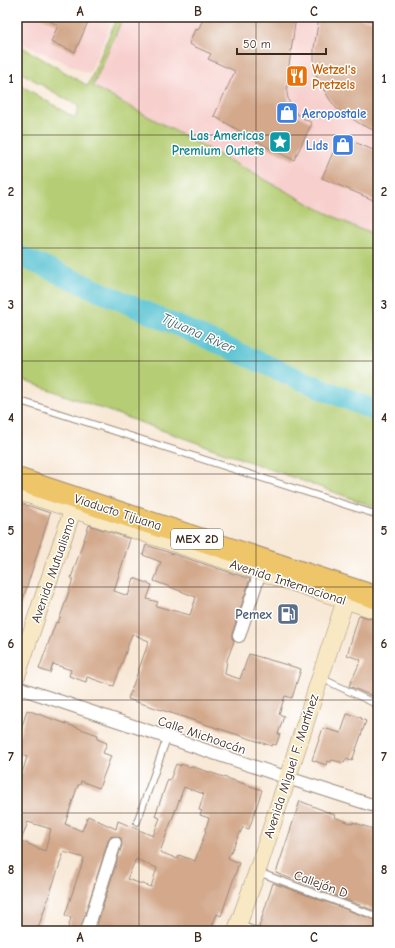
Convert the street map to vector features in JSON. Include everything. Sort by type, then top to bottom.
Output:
[{"type":"highway","name":"Avenida Internacional","points":[[17,467],[378,586]]},
{"type":"highway","name":"Viaducto Tijuana","points":[[17,472],[378,591]]},
{"type":"highway","name":"Viaducto Tijuana","points":[[17,478],[378,598]]},
{"type":"highway","name":"Avenida Internacional","points":[[17,483],[378,603]]},
{"type":"street","name":"Avenida Internacional","points":[[17,491],[378,611]]},
{"type":"street","name":"Avenida Mutualismo","points":[[17,675],[73,509]]},
{"type":"street","points":[[239,636],[260,572]]},
{"type":"street","name":"Avenida Miguel F. Martínez","points":[[237,928],[257,872],[346,601]]},
{"type":"street","name":"Calle Michoacán","points":[[17,687],[378,807]]},
{"type":"street","points":[[87,931],[115,844]]},
{"type":"lane","points":[[17,400],[378,515]]},
{"type":"lane","points":[[320,678],[378,705]]},
{"type":"lane","points":[[137,822],[167,738]]},
{"type":"lane","name":"Callejón D","points":[[257,872],[378,917]]},
{"type":"lane","points":[[237,928],[257,931]]},
{"type":"shaded area","points":[[17,17],[114,17],[89,74],[17,41]]},
{"type":"shaded area","name":"Las Americas Premium Outlets","points":[[117,17],[378,17],[378,258],[88,86]]},
{"type":"green space","points":[[117,17],[123,17],[93,86],[94,87],[317,208],[378,237],[378,508],[17,378],[17,83],[75,118],[79,107],[17,70],[17,44],[88,86]]},
{"type":"building","points":[[41,17],[90,17],[75,52],[51,42],[58,25]]},
{"type":"building","points":[[204,17],[296,17],[287,79],[287,94],[290,106],[299,116],[312,123],[294,160],[269,148],[214,116],[235,71],[208,59],[211,54],[189,44],[195,29],[198,30]]},
{"type":"building","points":[[325,17],[352,17],[378,22],[378,132],[362,125],[337,109],[318,80],[314,69],[314,48],[318,23]]},
{"type":"building","points":[[340,136],[378,152],[378,202],[322,178]]},
{"type":"building","points":[[17,502],[50,513],[19,612],[17,611]]},
{"type":"building","points":[[89,525],[130,539],[114,591],[128,596],[134,578],[152,585],[147,599],[158,602],[156,606],[190,615],[196,597],[154,581],[161,562],[143,555],[146,545],[250,579],[232,634],[234,641],[227,660],[225,674],[240,679],[249,654],[301,669],[292,698],[285,696],[279,714],[284,716],[276,745],[273,744],[272,746],[128,699],[149,641],[132,634],[114,686],[87,677],[86,682],[69,676],[71,670],[53,664],[50,673],[39,669],[56,622],[58,623],[65,603],[73,579],[71,578]]},
{"type":"building","points":[[359,615],[378,621],[378,698],[349,686],[361,660],[347,655]]},
{"type":"building","points":[[27,710],[98,735],[97,739],[107,743],[103,753],[111,756],[99,788],[81,781],[80,785],[78,785],[65,824],[82,831],[88,816],[116,829],[118,821],[153,836],[160,818],[155,816],[168,779],[170,780],[176,764],[181,766],[181,764],[191,766],[262,790],[249,829],[243,827],[228,858],[239,863],[221,916],[217,914],[210,931],[95,931],[122,845],[121,838],[114,836],[110,837],[108,841],[80,931],[67,931],[71,918],[65,915],[84,858],[64,852],[37,931],[17,931],[17,779],[20,780],[27,757],[17,753],[17,743]],"holes":[[[184,787],[204,794],[199,810],[202,811],[200,815],[209,818],[195,861],[179,855],[178,859],[160,852]],[[28,822],[51,829],[45,851],[21,841]],[[136,859],[157,868],[151,887],[127,879]]]},
{"type":"building","points":[[347,714],[362,718],[361,719],[366,721],[352,761],[346,759],[344,763],[332,760],[331,762],[327,761],[326,765],[312,760],[323,728],[341,733]]},
{"type":"building","points":[[300,801],[335,815],[334,817],[378,831],[378,912],[276,873]]},
{"type":"building","points":[[273,883],[378,921],[376,931],[351,931],[340,927],[339,931],[319,931],[308,927],[306,931],[261,930],[259,927]]},
{"type":"waterway","name":"Tijuana River","points":[[17,255],[294,377],[378,412]]},
{"type":"place","name":"Wetzel's Pretzels","points":[[297,76]]},
{"type":"place","name":"Aeropostale","points":[[287,113]]},
{"type":"place","name":"Las Americas Premium Outlets","points":[[280,142]]},
{"type":"place","name":"Lids","points":[[343,145]]},
{"type":"place","name":"Pemex","points":[[288,614]]}]
